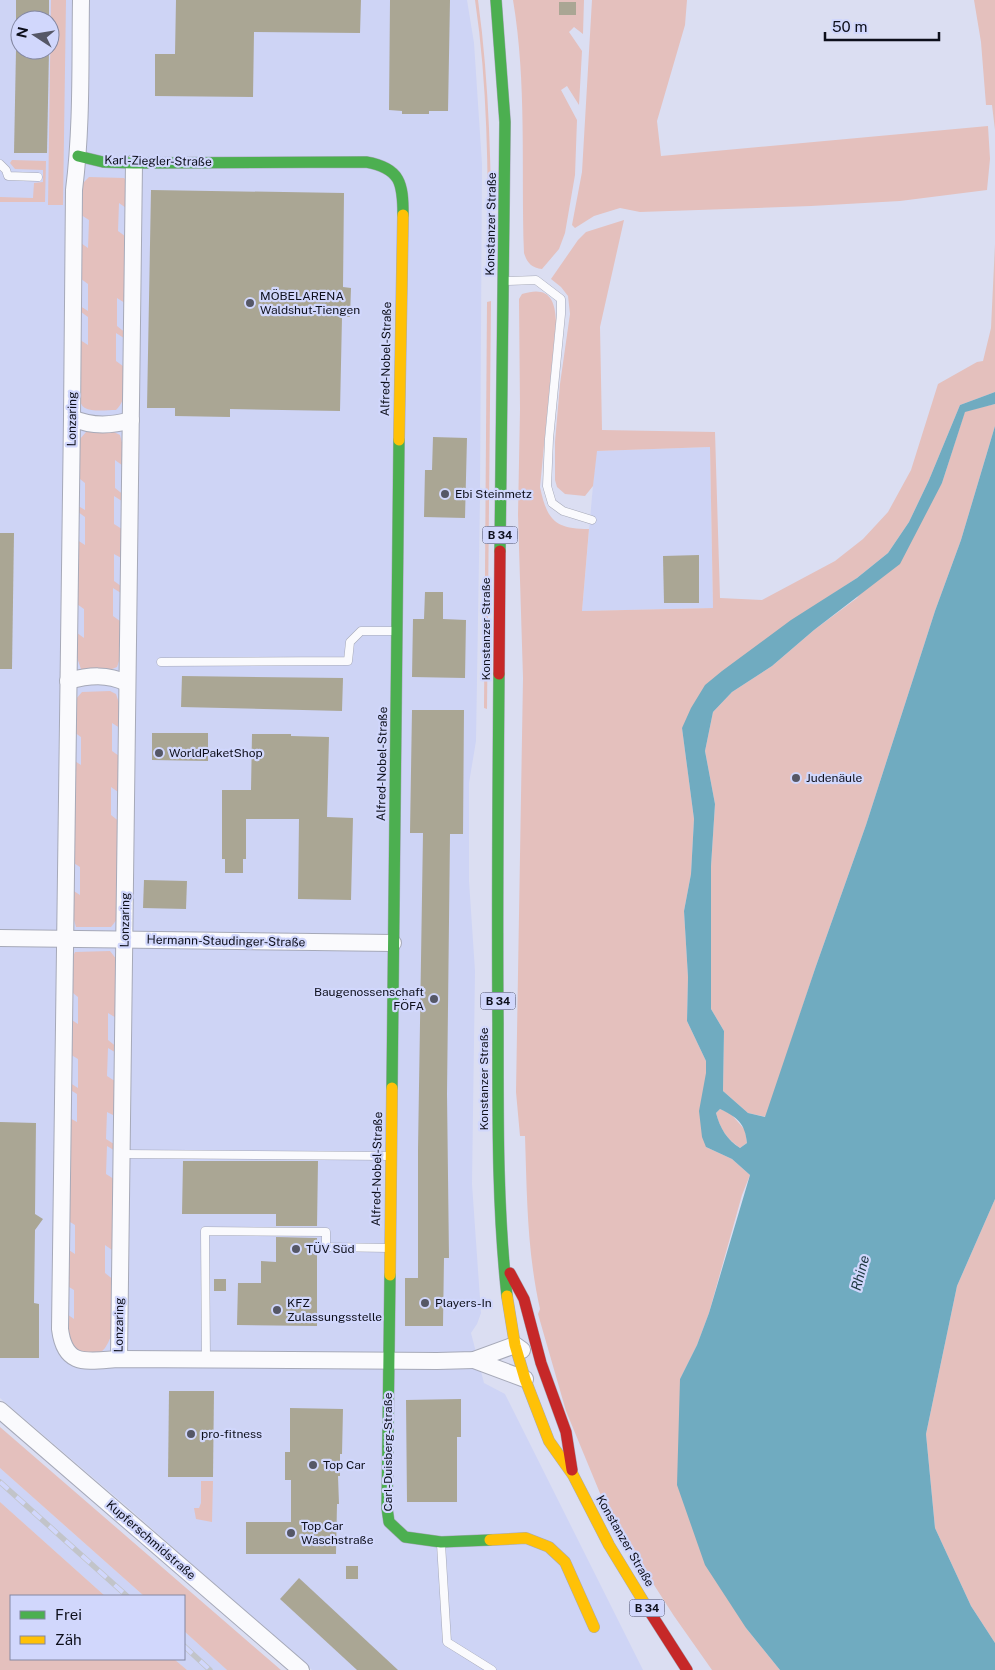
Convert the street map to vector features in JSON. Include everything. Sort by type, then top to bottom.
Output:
[{"type":"main road","name":"Konstanzer Straße","points":[[496,0],[505,122],[497,864],[498,1163],[503,1258],[508,1305],[515,1345],[525,1380],[549,1441],[573,1475],[609,1545],[687,1670]]},
{"type":"main road","name":"Karl-Ziegler-Straße","points":[[78,156],[103,162],[134,163],[366,162],[380,164],[393,170]]},
{"type":"main road","name":"Alfred-Nobel-Straße","points":[[388,1361],[403,194],[400,181],[393,170]]},
{"type":"main road","name":"Konstanzer Straße","points":[[503,1258],[524,1299],[541,1363],[566,1432],[573,1475]]},
{"type":"main road","name":"Carl-Duisberg-Straße","points":[[388,1361],[386,1488],[389,1522],[405,1537],[441,1542],[526,1538],[549,1547],[565,1562],[594,1627]]},
{"type":"street","points":[[78,156],[81,0]]},
{"type":"street","name":"Lonzaring","points":[[78,156],[74,190],[60,1310],[62,1342],[67,1352],[75,1358],[89,1361],[119,1359],[134,163]]},
{"type":"street","points":[[72,418],[85,424],[101,425],[118,424],[131,420]]},
{"type":"street","points":[[68,682],[83,677],[98,676],[114,678],[128,684]]},
{"type":"street","name":"Hermann-Staudinger-Straße","points":[[0,938],[393,943]]},
{"type":"street","points":[[119,1359],[474,1360],[515,1345],[541,1363]]},
{"type":"street","points":[[474,1360],[525,1380]]},
{"type":"street","name":"Kupferschmidstraße","points":[[0,1410],[301,1670]]},
{"type":"lane","points":[[0,164],[6,170],[8,180],[38,177]]},
{"type":"lane","points":[[504,282],[536,280],[561,299],[562,314],[546,486],[552,503],[564,511],[592,520]]},
{"type":"lane","points":[[160,662],[348,661],[350,642],[361,631],[397,631]]},
{"type":"lane","points":[[122,1154],[391,1156]]},
{"type":"lane","points":[[206,1360],[205,1231],[326,1232],[326,1247],[390,1248]]},
{"type":"lane","points":[[441,1542],[447,1642],[492,1670]]},
{"type":"shaded area","points":[[0,0],[467,0],[474,43],[482,164],[476,741],[469,783],[469,881],[475,971],[472,1184],[481,1313],[471,1333],[484,1383],[505,1394],[643,1670],[312,1670],[132,1511],[0,1398]]},
{"type":"shaded area","points":[[51,0],[66,0],[63,205],[48,205],[50,60],[60,60],[60,10],[51,10]]},
{"type":"shaded area","points":[[475,0],[478,0],[482,33],[489,131],[492,262],[488,263],[485,98]]},
{"type":"shaded area","points":[[513,0],[584,0],[583,34],[574,27],[569,32],[582,51],[579,105],[567,86],[561,90],[577,120],[575,175],[565,233],[559,249],[542,269],[530,264],[524,253],[522,94]]},
{"type":"shaded area","points":[[592,0],[687,0],[685,25],[657,121],[661,156],[988,126],[990,159],[987,190],[900,201],[811,206],[640,212],[620,208],[594,216],[575,228],[572,225],[582,172]]},
{"type":"shaded area","points":[[974,0],[995,0],[995,130],[992,105],[986,105],[981,42]]},
{"type":"shaded area","points":[[12,160],[46,161],[45,202],[0,202],[0,197],[33,198],[34,183],[43,182],[43,170],[15,169],[10,163]]},
{"type":"shaded area","points":[[89,177],[124,178],[129,183],[129,210],[119,203],[118,231],[129,239],[128,305],[117,298],[117,326],[127,334],[127,340],[116,333],[116,361],[127,369],[127,380],[122,402],[116,410],[85,408],[81,404],[77,387],[77,338],[88,345],[88,317],[77,309],[77,304],[88,311],[88,284],[77,276],[78,241],[88,248],[89,220],[78,213],[82,184]]},
{"type":"shaded area","points":[[624,220],[600,327],[602,430],[715,432],[720,598],[762,600],[835,561],[863,539],[888,512],[911,470],[938,384],[977,362],[983,361],[991,328],[995,244],[995,392],[960,405],[929,480],[909,522],[888,553],[857,578],[825,599],[682,728],[694,819],[691,874],[684,911],[688,977],[687,1021],[706,1061],[706,1147],[732,1159],[750,1175],[742,1195],[709,1313],[697,1345],[680,1379],[680,1424],[746,1628],[780,1670],[712,1670],[674,1616],[609,1515],[566,1411],[538,1314],[540,1309],[532,1266],[525,1136],[520,1136],[516,1092],[523,678],[518,515],[520,409],[519,299],[522,294],[538,291],[548,296],[554,306],[556,321],[540,487],[546,508],[555,521],[568,527],[589,529],[582,611],[713,608],[710,447],[597,451],[593,486],[585,496],[565,494],[557,487],[555,480],[555,442],[560,384],[570,314],[568,296],[551,279],[578,240],[586,232]]},
{"type":"shaded area","points":[[491,301],[487,709],[484,708],[487,302]]},
{"type":"shaded area","name":"Judenäule","points":[[995,404],[995,426],[961,540],[935,611],[866,825],[816,966],[766,1117],[748,1113],[723,1091],[724,1031],[711,1009],[711,866],[715,804],[705,751],[713,712],[732,692],[772,666],[814,630],[857,598],[942,483],[965,411]]},
{"type":"shaded area","points":[[86,432],[114,432],[120,435],[126,468],[115,460],[115,488],[125,496],[125,503],[114,496],[114,524],[125,531],[125,560],[114,554],[114,581],[125,589],[124,595],[113,588],[113,616],[124,624],[123,649],[117,667],[112,669],[81,669],[74,649],[73,630],[84,638],[84,609],[74,602],[74,538],[85,545],[85,517],[74,509],[75,504],[85,510],[85,483],[75,475],[80,439]]},
{"type":"shaded area","points":[[710,447],[713,608],[582,611],[596,451]]},
{"type":"shaded area","points":[[110,691],[116,694],[123,715],[123,730],[112,723],[112,751],[122,758],[121,794],[111,787],[111,815],[121,823],[118,918],[111,927],[76,927],[71,909],[69,888],[80,895],[80,867],[69,860],[70,758],[81,765],[81,737],[71,730],[76,699],[82,692]]},
{"type":"shaded area","points":[[110,951],[117,960],[118,1019],[108,1013],[108,1040],[118,1048],[118,1054],[108,1048],[107,1076],[118,1083],[117,1117],[107,1112],[106,1139],[117,1146],[117,1152],[107,1146],[106,1174],[117,1181],[115,1252],[105,1245],[105,1273],[115,1281],[115,1316],[112,1333],[105,1348],[101,1352],[90,1354],[73,1348],[66,1339],[64,1329],[64,1312],[74,1319],[74,1290],[64,1284],[64,1247],[75,1254],[75,1225],[65,1219],[66,1116],[77,1122],[77,1094],[67,1088],[67,1081],[78,1088],[78,1059],[68,1053],[67,1017],[78,1024],[78,997],[68,989],[71,961],[75,952]]},
{"type":"shaded area","points":[[720,1109],[731,1114],[745,1130],[747,1143],[740,1148],[731,1141],[722,1129],[716,1113]]},
{"type":"shaded area","points":[[995,1199],[995,1643],[971,1606],[935,1528],[926,1434],[957,1286]]},
{"type":"shaded area","points":[[0,1427],[281,1670],[227,1670],[185,1632],[185,1595],[143,1595],[0,1468]]},
{"type":"shaded area","points":[[0,1468],[143,1595],[104,1595],[0,1502]]},
{"type":"shaded area","points":[[201,1481],[213,1481],[212,1522],[196,1519],[194,1508],[199,1508],[201,1503]]},
{"type":"shaded area","points":[[0,1502],[104,1595],[10,1595],[10,1660],[175,1660],[187,1670],[0,1670]]},
{"type":"shaded area","points":[[185,1632],[227,1670],[187,1670],[175,1660],[185,1660]]},
{"type":"water","name":"Rhine","points":[[995,392],[995,404],[965,412],[942,483],[900,564],[814,630],[772,666],[732,692],[713,712],[705,751],[715,804],[711,866],[711,1009],[724,1031],[723,1091],[748,1113],[765,1117],[866,825],[935,611],[961,540],[995,426],[995,1199],[957,1286],[926,1434],[935,1528],[971,1606],[995,1643],[995,1670],[780,1670],[746,1628],[705,1565],[677,1485],[680,1379],[697,1345],[709,1313],[750,1175],[732,1159],[706,1147],[702,1137],[699,1111],[706,1073],[706,1061],[687,1021],[688,977],[684,911],[691,874],[694,819],[682,728],[705,685],[791,620],[857,578],[888,553],[909,522],[929,480],[960,405]],"holes":[[[720,1109],[735,1118],[744,1130],[747,1143],[740,1148],[725,1133],[716,1113]]]},
{"type":"building","points":[[16,0],[49,0],[49,10],[16,10]]},
{"type":"building","points":[[176,0],[361,0],[360,33],[254,32],[253,97],[155,96],[155,54],[175,54]]},
{"type":"building","points":[[390,0],[450,0],[448,111],[429,111],[429,114],[402,114],[402,111],[389,110]]},
{"type":"building","points":[[559,2],[576,2],[576,15],[559,15]]},
{"type":"building","points":[[16,60],[49,60],[47,153],[14,153]]},
{"type":"building","name":"MÖBELARENA Waldshut-Tiengen","points":[[151,190],[344,193],[343,287],[351,288],[350,317],[342,317],[340,411],[230,409],[230,417],[175,416],[175,408],[147,408]]},
{"type":"building","name":"Ebi Steinmetz","points":[[433,437],[467,438],[465,518],[424,517],[425,470],[432,470]]},
{"type":"building","points":[[0,533],[14,533],[12,669],[0,669]]},
{"type":"building","points":[[699,555],[699,603],[664,603],[663,556]]},
{"type":"building","points":[[425,592],[443,592],[443,619],[466,620],[465,678],[412,677],[413,619],[424,619]]},
{"type":"building","points":[[182,676],[343,678],[342,711],[181,707]]},
{"type":"building","points":[[412,710],[464,710],[463,834],[450,834],[447,1094],[449,1258],[444,1258],[443,1326],[405,1326],[405,1278],[418,1278],[423,833],[410,833]]},
{"type":"building","points":[[152,733],[208,733],[208,761],[152,760]]},
{"type":"building","points":[[252,734],[291,734],[291,736],[329,737],[327,817],[353,818],[351,900],[298,899],[299,819],[246,819],[246,859],[243,859],[243,873],[225,873],[225,859],[222,859],[222,790],[251,790]]},
{"type":"building","points":[[144,880],[187,881],[186,909],[143,908]]},
{"type":"building","points":[[0,1122],[36,1123],[35,1214],[43,1219],[35,1230],[34,1303],[39,1304],[39,1358],[0,1358]]},
{"type":"building","points":[[183,1161],[318,1161],[317,1226],[276,1226],[276,1214],[182,1214]]},
{"type":"building","points":[[276,1237],[317,1238],[317,1326],[237,1325],[238,1283],[261,1283],[261,1261],[276,1262]]},
{"type":"building","points":[[214,1279],[226,1279],[226,1291],[214,1291]]},
{"type":"building","name":"pro-fitness","points":[[169,1391],[214,1391],[213,1477],[168,1477]]},
{"type":"building","points":[[461,1399],[461,1437],[457,1437],[457,1502],[407,1502],[406,1400]]},
{"type":"building","points":[[290,1408],[343,1409],[342,1454],[340,1454],[340,1476],[338,1476],[339,1504],[337,1504],[336,1554],[246,1554],[246,1522],[291,1522],[291,1480],[285,1480],[285,1452],[290,1452]]},
{"type":"building","points":[[346,1566],[358,1566],[358,1579],[346,1579]]},
{"type":"building","points":[[299,1578],[398,1670],[357,1670],[280,1599]]},
{"type":"railway","points":[[0,1482],[126,1595]]},
{"type":"railway","points":[[185,1647],[210,1670]]},
{"type":"traffic: fast","points":[[496,0],[505,122],[500,551]]},
{"type":"traffic: fast","points":[[78,156],[103,162],[134,163],[366,162],[387,168],[398,179],[401,186],[403,215]]},
{"type":"traffic: fast","points":[[392,1088],[399,440]]},
{"type":"traffic: fast","points":[[499,674],[498,1125],[501,1228],[507,1296]]},
{"type":"traffic: fast","points":[[390,1275],[387,1508],[389,1522],[405,1537],[441,1542],[490,1540]]},
{"type":"traffic: slow","points":[[399,440],[403,215]]},
{"type":"traffic: slow","points":[[390,1275],[392,1088]]},
{"type":"traffic: slow","points":[[507,1296],[515,1345],[525,1379],[549,1441],[573,1475],[609,1545],[648,1609]]},
{"type":"traffic: slow","points":[[490,1540],[526,1538],[549,1547],[565,1562],[594,1627]]},
{"type":"traffic: jam","points":[[499,674],[500,551]]},
{"type":"traffic: jam","points":[[510,1273],[524,1299],[541,1363],[566,1432],[572,1470]]},
{"type":"traffic: jam","points":[[648,1609],[687,1670]]},
{"type":"place","name":"MÖBELARENA Waldshut-Tiengen","points":[[250,303]]},
{"type":"place","name":"Ebi Steinmetz","points":[[445,494]]},
{"type":"place","name":"WorldPaketShop","points":[[159,753]]},
{"type":"place","name":"Judenäule","points":[[796,778]]},
{"type":"place","name":"Baugenossenschaft FÖFA","points":[[434,999]]},
{"type":"place","name":"TÜV Süd","points":[[296,1249]]},
{"type":"place","name":"Players-In","points":[[425,1303]]},
{"type":"place","name":"KFZ Zulassungsstelle","points":[[277,1310]]},
{"type":"place","name":"pro-fitness","points":[[191,1434]]},
{"type":"place","name":"Top Car","points":[[313,1465]]},
{"type":"place","name":"Top Car Waschstraße","points":[[291,1533]]}]
